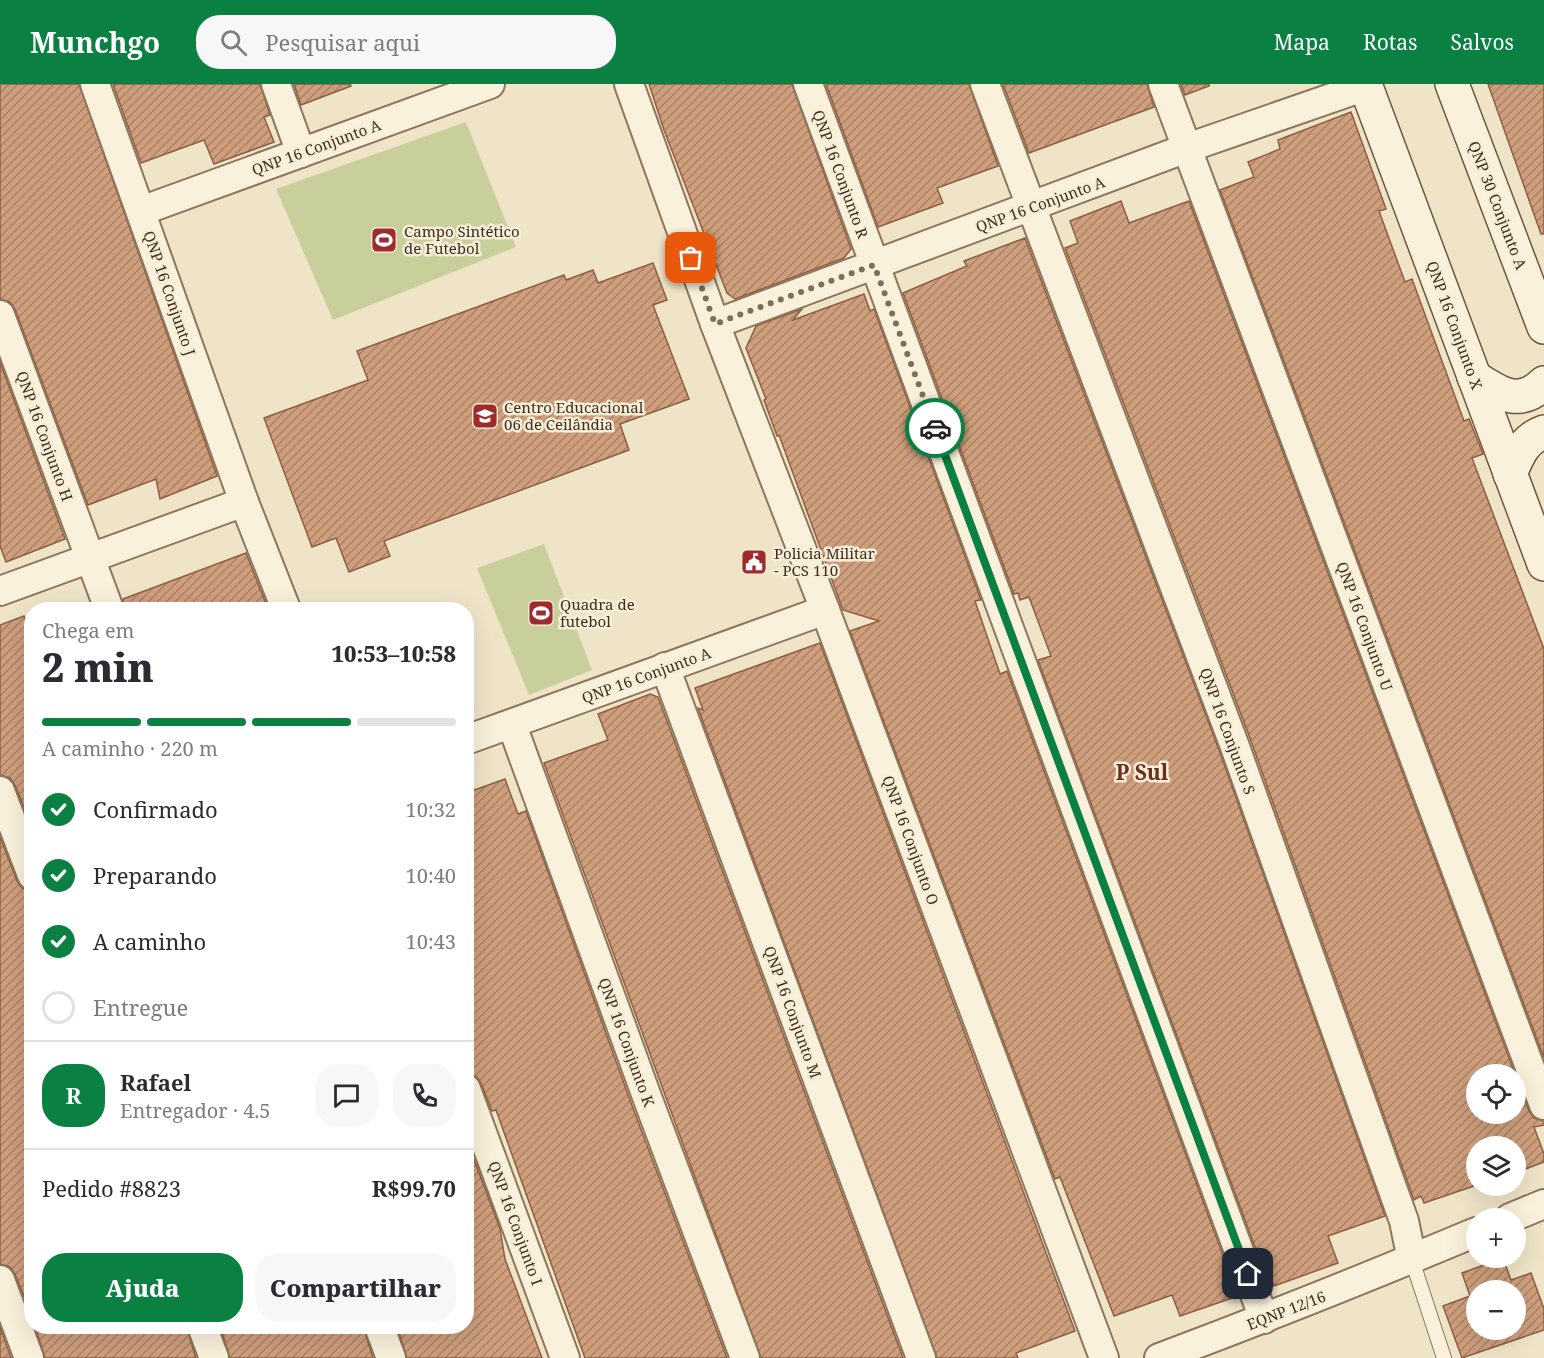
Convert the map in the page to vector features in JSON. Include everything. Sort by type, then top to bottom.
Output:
[{"type":"street","name":"QNP 16 Conjunto J","points":[[95,84],[244,502]]},
{"type":"street","points":[[276,84],[301,153]]},
{"type":"street","name":"QNP 16 Conjunto A","points":[[141,211],[301,153],[454,90],[490,84]]},
{"type":"street","name":"QNP 16 Conjunto O","points":[[629,84],[715,324],[825,610],[1104,1358]]},
{"type":"street","name":"QNP 16 Conjunto R","points":[[808,84],[1264,1318]]},
{"type":"street","name":"QNP 16 Conjunto S","points":[[985,84],[1238,756],[1404,1221],[1412,1260]]},
{"type":"street","name":"QNP 16 Conjunto U","points":[[1163,84],[1544,1105]]},
{"type":"street","name":"QNP 30 Conjunto A","points":[[1452,84],[1544,327]]},
{"type":"street","name":"QNP 16 Conjunto A","points":[[715,324],[1187,148],[1365,85]]},
{"type":"street","name":"QNP 16 Conjunto X","points":[[1365,85],[1544,564]]},
{"type":"street","name":"QNP 16 Conjunto H","points":[[0,315],[106,602]]},
{"type":"street","points":[[1474,377],[1501,395],[1520,397],[1536,391],[1544,383]]},
{"type":"street","points":[[1510,474],[1521,449],[1533,436],[1544,432]]},
{"type":"street","points":[[0,591],[244,502],[283,602]]},
{"type":"street","name":"QNP 16 Conjunto A","points":[[474,737],[825,610]]},
{"type":"street","name":"QNP 16 Conjunto M","points":[[665,667],[921,1358]]},
{"type":"street","name":"QNP 16 Conjunto K","points":[[512,724],[647,1097],[746,1358]]},
{"type":"street","points":[[0,791],[24,854]]},
{"type":"street","name":"QNP 16 Conjunto I","points":[[474,1111],[565,1358]]},
{"type":"street","points":[[1526,1211],[1544,1204]]},
{"type":"street","name":"EQNP 12/16","points":[[1159,1358],[1412,1260],[1466,1236]]},
{"type":"street","points":[[0,1280],[29,1358]]},
{"type":"street","points":[[205,1334],[214,1358]]},
{"type":"street","points":[[382,1334],[391,1358]]},
{"type":"lane","points":[[1412,1260],[1444,1358]]},
{"type":"green space","points":[[466,122],[516,247],[333,320],[276,189]]},
{"type":"green space","points":[[544,544],[592,670],[529,695],[477,568]]},
{"type":"building","points":[[0,84],[79,84],[217,476],[160,499],[156,479],[88,505],[15,309],[10,302],[0,299]]},
{"type":"building","points":[[113,84],[260,84],[270,115],[264,117],[274,142],[214,164],[204,140],[141,163]]},
{"type":"building","points":[[294,84],[350,84],[351,86],[301,105]]},
{"type":"building","points":[[649,84],[792,84],[851,249],[844,258],[735,299],[727,293],[664,130]]},
{"type":"building","points":[[826,84],[969,84],[998,166],[937,188],[943,203],[878,227]]},
{"type":"building","points":[[1003,84],[1147,84],[1154,107],[1029,153]]},
{"type":"building","points":[[1181,84],[1209,84],[1209,86],[1185,95]]},
{"type":"building","points":[[1488,84],[1544,84],[1544,234],[1541,234]]},
{"type":"building","points":[[1351,112],[1386,209],[1379,211],[1405,282],[1412,279],[1464,421],[1469,419],[1483,454],[1472,458],[1544,649],[1544,1058],[1220,190],[1254,177],[1248,162],[1280,149],[1278,140]]},
{"type":"building","points":[[1121,201],[1129,223],[1189,201],[1511,1064],[1466,1064],[1466,1124],[1526,1124],[1526,1103],[1534,1118],[1544,1121],[1544,1125],[1534,1127],[1544,1154],[1544,1162],[1526,1169],[1526,1136],[1466,1136],[1466,1189],[1424,1203],[1421,1196],[1414,1200],[1250,738],[1065,248],[1078,243],[1070,221]]},
{"type":"building","points":[[1025,238],[1219,750],[1385,1216],[1328,1236],[1338,1263],[1274,1286],[1273,1283],[1269,1285],[1038,660],[1051,656],[1029,597],[1020,600],[1018,593],[1014,594],[903,293],[967,266],[964,261]]},
{"type":"building","name":"Centro Educacional 06 de Ceilândia","points":[[653,263],[667,300],[653,305],[689,399],[620,424],[629,450],[384,541],[390,556],[349,572],[336,538],[312,547],[264,418],[368,380],[357,351],[564,275],[566,280],[593,270],[598,283]]},
{"type":"building","points":[[864,294],[870,311],[874,309],[981,600],[975,601],[1000,674],[1007,671],[1238,1296],[1180,1316],[1172,1295],[1114,1316],[1060,1177],[1055,1179],[850,631],[879,621],[843,610],[746,348],[756,326],[802,309],[793,320]]},
{"type":"building","points":[[0,362],[65,539],[6,562],[0,546]]},
{"type":"building","points":[[246,553],[265,602],[124,602],[123,599]]},
{"type":"building","points":[[24,616],[24,807],[10,778],[0,775],[0,625]]},
{"type":"building","points":[[820,643],[1075,1331],[1016,1353],[1018,1358],[937,1358],[698,708],[703,710],[695,688]]},
{"type":"building","points":[[650,694],[658,697],[903,1358],[761,1358],[544,763],[608,740],[598,714]]},
{"type":"building","points":[[505,779],[518,814],[526,811],[631,1103],[727,1358],[585,1358],[496,1110],[492,1111],[481,1083],[474,1076],[474,790]]},
{"type":"building","points":[[0,837],[17,881],[24,889],[24,1297],[10,1267],[0,1264]]},
{"type":"building","points":[[474,1159],[500,1229],[505,1259],[542,1358],[407,1358],[400,1334],[474,1334]]},
{"type":"building","points":[[1476,1268],[1507,1268],[1511,1280],[1466,1280],[1466,1284],[1462,1273]]},
{"type":"building","points":[[1531,1273],[1544,1309],[1544,1330],[1526,1336],[1526,1280],[1511,1280]]},
{"type":"building","points":[[1466,1297],[1466,1340],[1515,1340],[1462,1358],[1443,1306]]},
{"type":"building","points":[[0,1327],[11,1358],[0,1358]]},
{"type":"building","points":[[38,1334],[188,1334],[196,1358],[45,1358]]},
{"type":"building","points":[[222,1334],[366,1334],[373,1358],[230,1358]]},
{"type":"way so far","points":[[691,258],[715,324],[874,265],[935,428]]},
{"type":"place","name":"Campo Sintético de Futebol","points":[[384,240]]},
{"type":"place","name":"Centro Educacional 06 de Ceilândia","points":[[485,416]]},
{"type":"place","name":"Policia Militar - PCS 110","points":[[754,562]]},
{"type":"place","name":"Quadra de futebol","points":[[541,613]]},
{"type":"district","name":"P Sul","points":[[1142,772]]},
{"type":"route","points":[[935,428],[1248,1274]]}]
